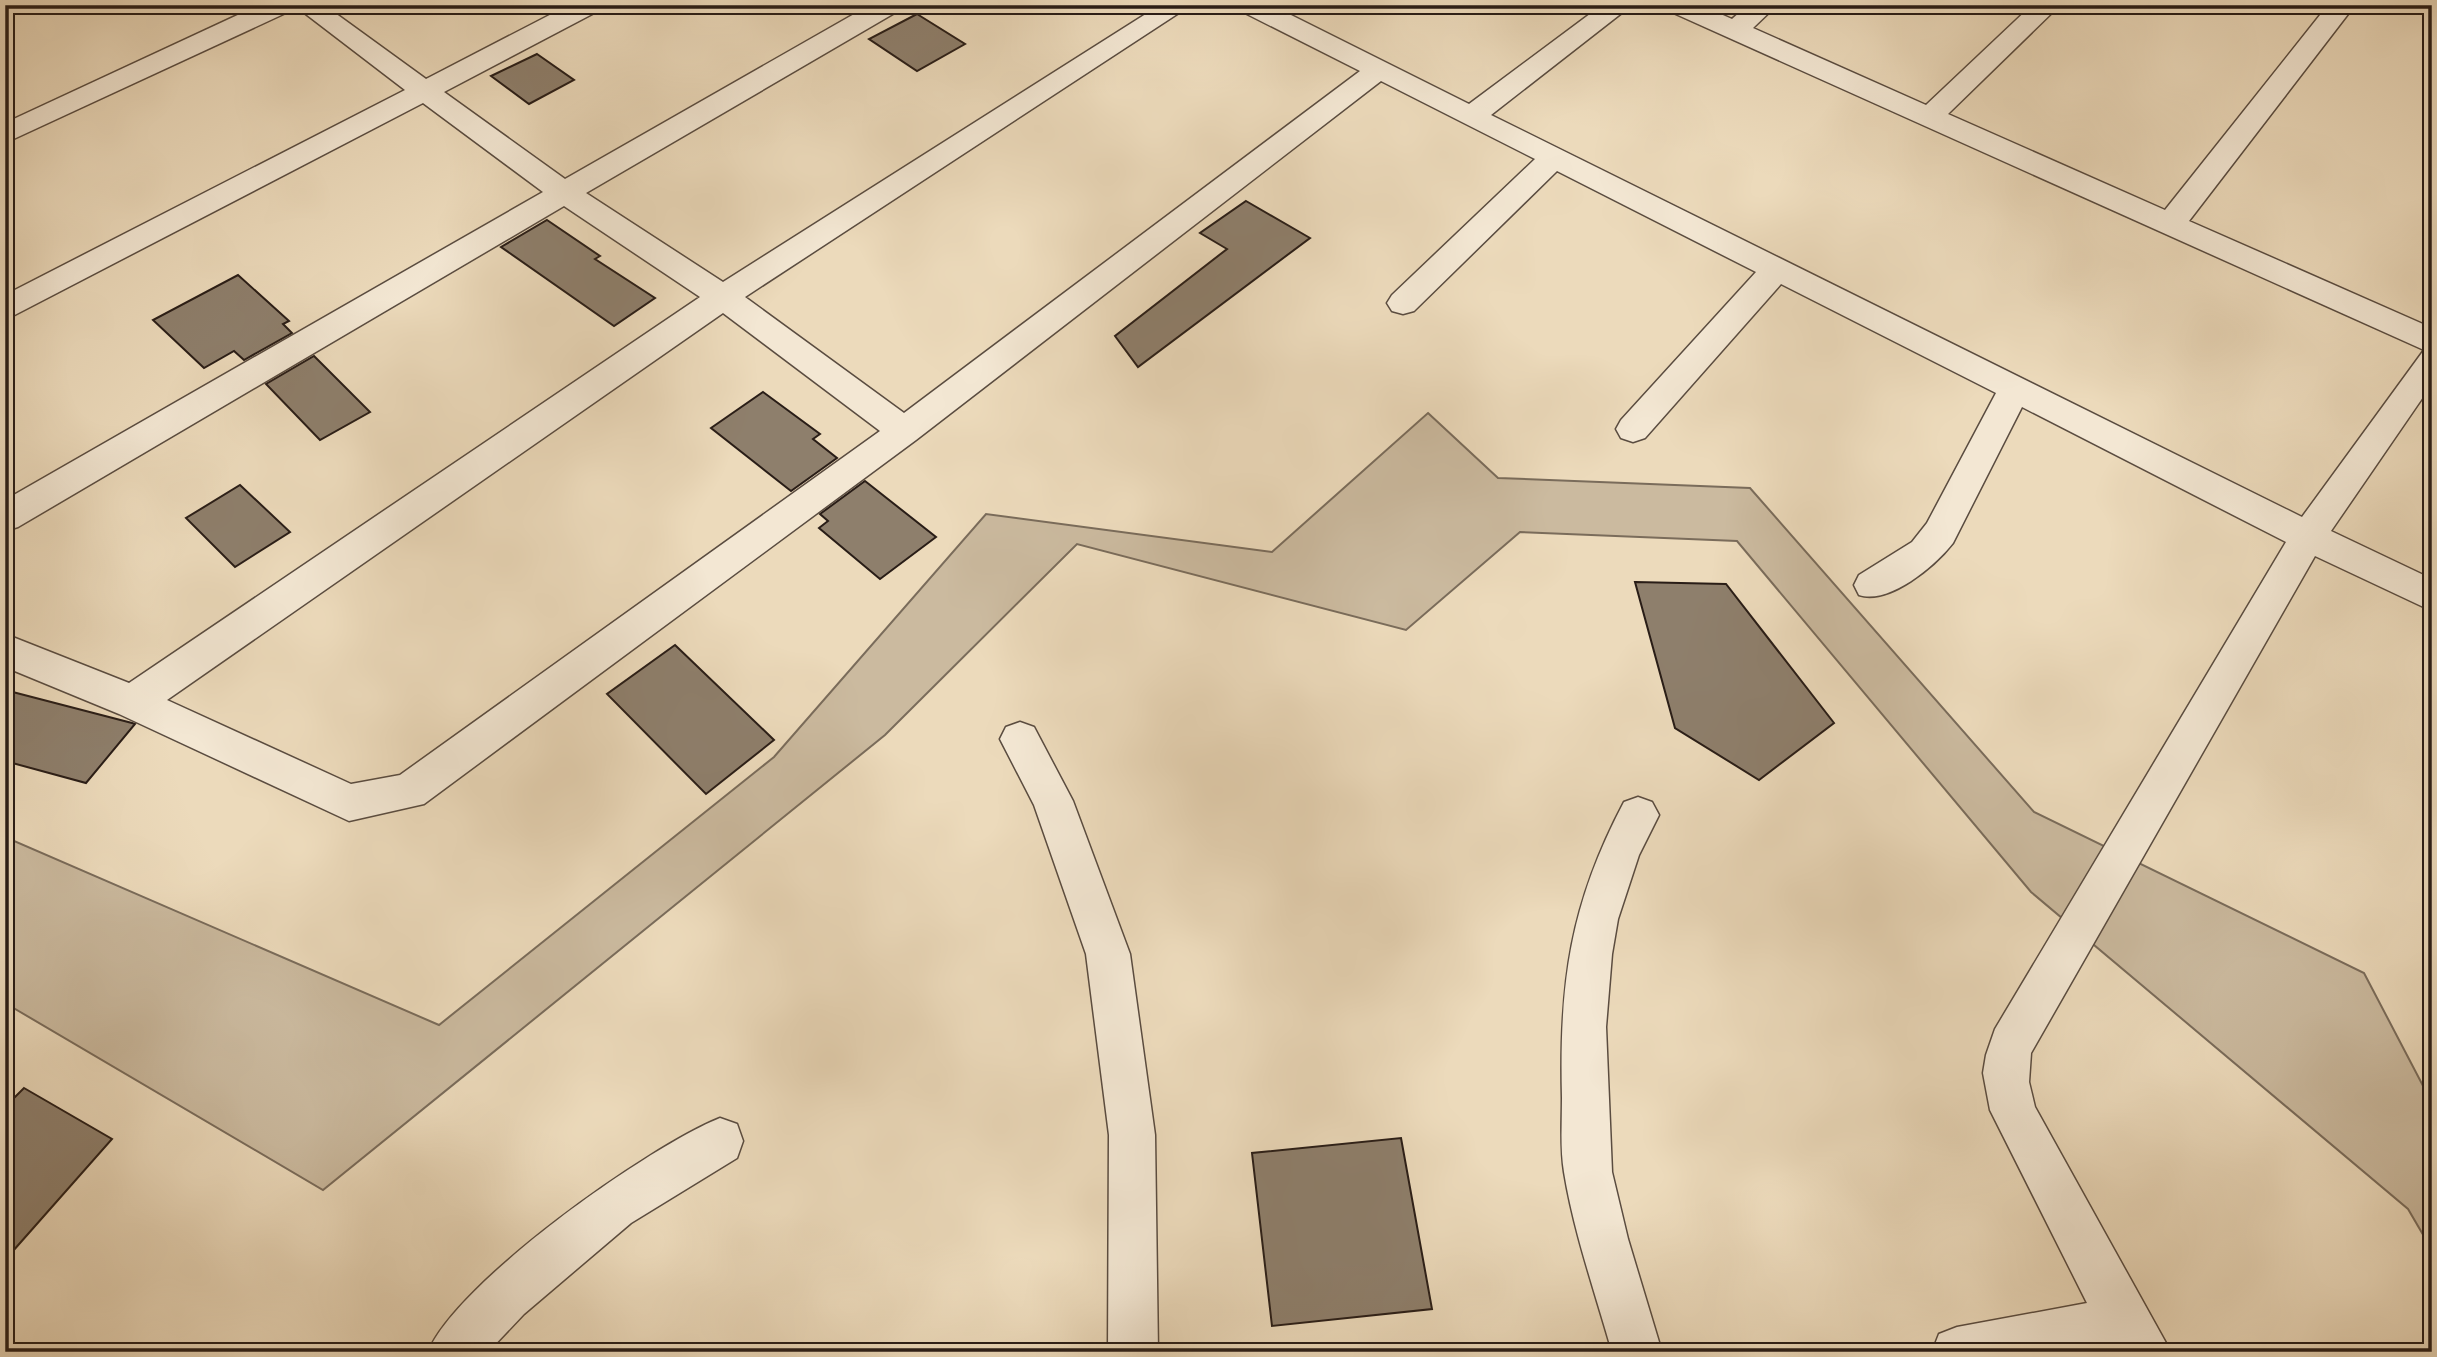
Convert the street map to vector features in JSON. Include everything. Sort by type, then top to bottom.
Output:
[{"type":"street","points":[[5,134],[281,5]]},
{"type":"street","points":[[307,5],[563,192],[723,297],[904,431]]},
{"type":"street","points":[[5,309],[589,5]]},
{"type":"street","points":[[5,517],[889,5]]},
{"type":"street","points":[[133,702],[723,297],[1178,5]]},
{"type":"street","points":[[1250,5],[1555,156],[1775,271],[2015,388],[2307,538],[2432,596]]},
{"type":"street","points":[[1471,116],[1619,5]]},
{"type":"street","points":[[1678,5],[2432,341]]},
{"type":"street","points":[[1735,29],[1764,5]]},
{"type":"street","points":[[1930,116],[2047,5]]},
{"type":"street","points":[[2171,223],[2342,5]]},
{"type":"street","points":[[5,650],[133,702],[349,803],[410,791],[904,431],[1378,69]]},
{"type":"street","points":[[1403,303],[1555,156]]},
{"type":"street","points":[[1633,429],[1775,271]]},
{"type":"street","points":[[1957,1352],[2135,1336],[2017,1120],[2008,1101],[2004,1065],[2011,1045],[2307,538],[2432,359]]},
{"type":"street","points":[[1872,585],[1925,552],[1940,533],[2015,388]]},
{"type":"street","points":[[1020,739],[1053,801],[1108,954],[1132,1135],[1132,1352]]},
{"type":"street","points":[[1637,1352],[1588,1171],[1582,1044],[1588,954],[1599,908],[1615,854],[1638,815]]},
{"type":"street","points":[[453,1352],[506,1296],[614,1206],[720,1141]]},
{"type":"shaded area","points":[[1428,413],[1498,478],[1750,488],[2034,812],[2364,973],[2432,1103],[2432,1250],[2408,1209],[2031,892],[1737,541],[1520,532],[1406,630],[1077,544],[885,735],[323,1190],[5,1003],[5,837],[439,1025],[774,757],[986,514],[1272,552]]},
{"type":"building","points":[[917,14],[965,44],[917,71],[869,39]]},
{"type":"building","points":[[537,54],[574,80],[529,104],[491,76]]},
{"type":"building","points":[[1246,201],[1310,238],[1138,367],[1115,336],[1227,249],[1200,233]]},
{"type":"building","points":[[547,220],[600,256],[595,259],[655,298],[614,326],[501,247]]},
{"type":"building","points":[[238,275],[289,321],[283,324],[292,333],[244,360],[234,351],[204,368],[153,320]]},
{"type":"building","points":[[314,356],[370,412],[320,440],[266,384]]},
{"type":"building","points":[[763,392],[820,434],[813,439],[837,458],[791,491],[711,428]]},
{"type":"building","points":[[865,481],[936,537],[880,579],[819,528],[828,521],[820,514]]},
{"type":"building","points":[[240,485],[290,532],[235,567],[186,518]]},
{"type":"building","points":[[1635,582],[1726,584],[1834,723],[1759,780],[1675,728]]},
{"type":"building","points":[[675,645],[774,740],[706,794],[607,694]]},
{"type":"building","points":[[5,690],[135,724],[86,783],[5,761]]},
{"type":"building","points":[[24,1088],[112,1139],[5,1260],[5,1107]]},
{"type":"building","points":[[1401,1138],[1432,1309],[1272,1326],[1252,1153]]}]
